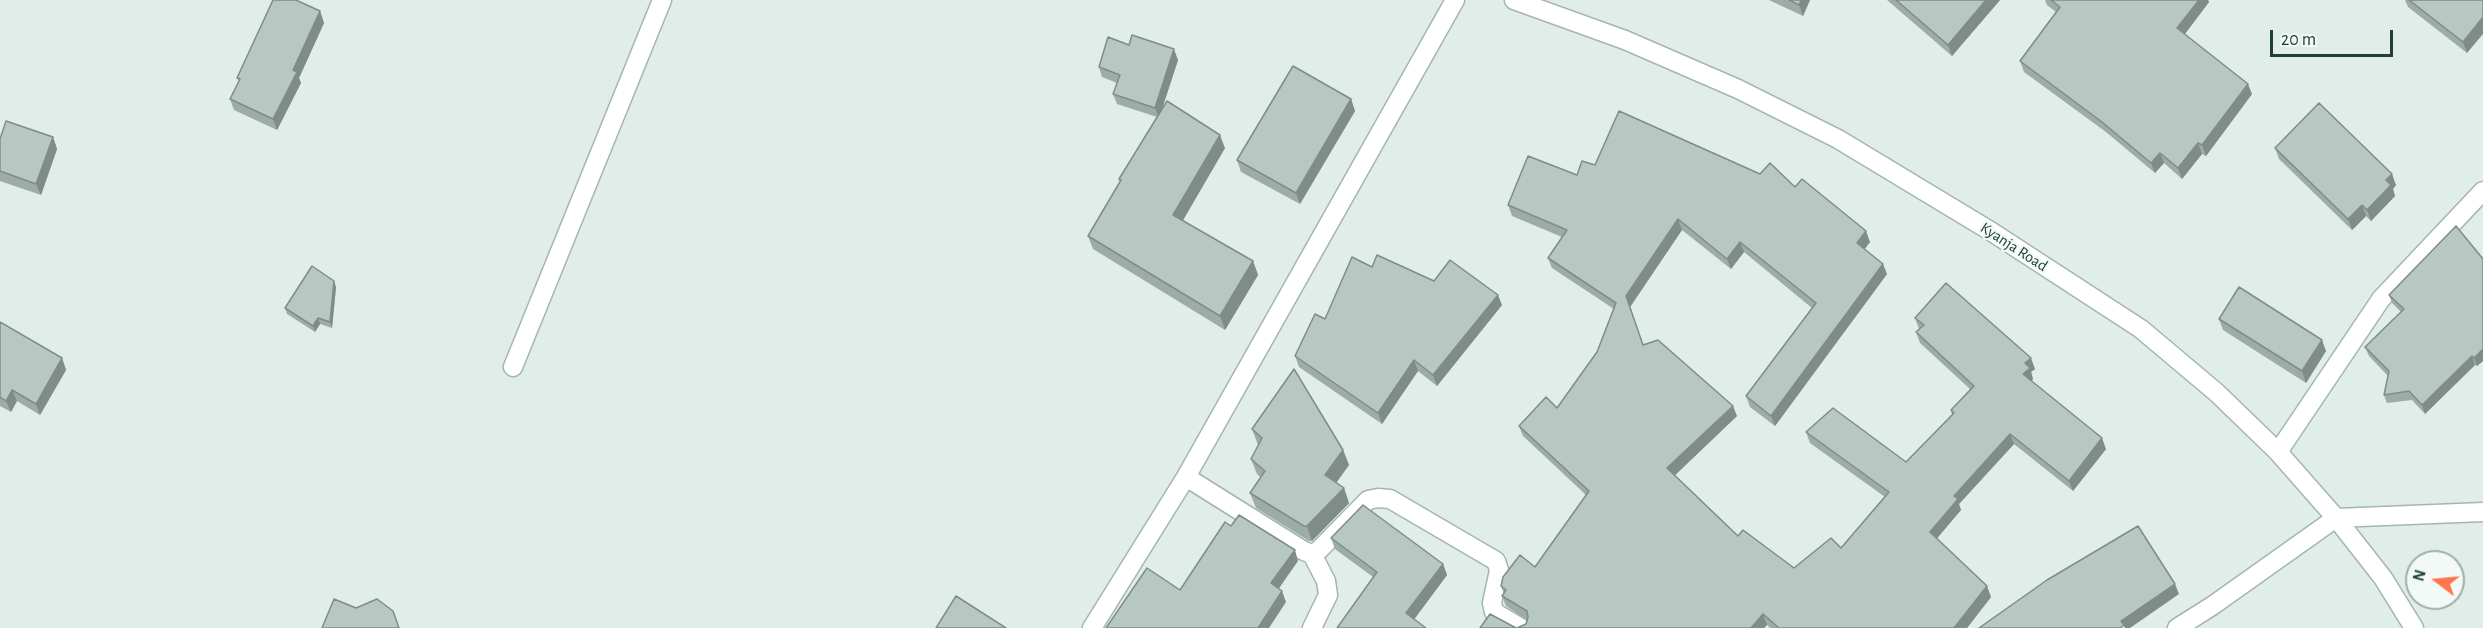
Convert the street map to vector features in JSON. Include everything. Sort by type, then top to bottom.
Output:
[{"type":"street","points":[[513,367],[662,0]]},
{"type":"street","points":[[1092,628],[1186,477],[1455,0]]},
{"type":"street","name":"Kyanja Road","points":[[1515,0],[1625,40],[1738,89],[1838,139],[1992,232],[2141,329],[2217,393],[2278,452],[2336,518],[2383,578],[2414,628]]},
{"type":"street","points":[[2278,452],[2381,299],[2483,191]]},
{"type":"street","points":[[1186,477],[1312,554],[1326,580],[1328,595],[1312,628]]},
{"type":"street","points":[[1312,554],[1319,550],[1368,501],[1378,498],[1390,499],[1496,561],[1499,570],[1492,603],[1494,612],[1521,628]]},
{"type":"street","points":[[2177,628],[2212,606],[2336,518],[2483,512]]},
{"type":"building","points":[[273,0],[296,0],[320,11],[293,70],[297,72],[273,119],[230,99],[240,79],[237,78]]},
{"type":"building","points":[[1789,0],[1801,0],[1799,5]]},
{"type":"building","points":[[1896,0],[1986,0],[1948,45]]},
{"type":"building","points":[[2051,0],[2199,0],[2177,28],[2248,84],[2202,145],[2198,143],[2178,168],[2160,153],[2151,163],[2102,122],[2020,61],[2060,7]]},
{"type":"building","points":[[2409,0],[2483,0],[2483,17],[2463,42]]},
{"type":"building","points":[[1132,35],[1174,49],[1155,108],[1113,94],[1120,75],[1099,67],[1108,37],[1129,45]]},
{"type":"building","points":[[1293,66],[1351,99],[1296,193],[1237,160]]},
{"type":"building","points":[[1167,101],[1220,135],[1173,215],[1253,261],[1220,316],[1088,236],[1121,180],[1119,179]]},
{"type":"building","points":[[2319,103],[2392,174],[2386,180],[2391,185],[2367,210],[2362,205],[2348,219],[2275,148]]},
{"type":"building","points":[[1619,111],[1760,174],[1770,163],[1795,187],[1802,179],[1866,231],[1857,243],[1883,264],[1771,416],[1746,396],[1816,303],[1740,242],[1727,259],[1678,219],[1626,296],[1643,345],[1658,340],[1733,406],[1667,468],[1738,536],[1743,530],[1794,568],[1831,538],[1841,548],[1889,492],[1806,432],[1833,408],[1906,462],[1954,413],[1951,410],[1974,386],[1916,332],[1924,325],[1915,318],[1946,283],[2031,358],[2025,363],[2030,368],[2023,374],[2102,438],[2069,481],[2010,434],[1954,496],[1958,499],[1930,532],[1987,586],[1954,628],[1779,628],[1763,614],[1751,628],[1517,628],[1526,624],[1527,611],[1502,596],[1506,590],[1501,586],[1503,577],[1520,555],[1535,567],[1589,491],[1519,426],[1546,397],[1557,408],[1597,352],[1616,303],[1548,258],[1567,230],[1508,205],[1528,156],[1577,175],[1582,161],[1595,165]]},
{"type":"building","points":[[6,121],[53,137],[36,184],[0,171],[0,139]]},
{"type":"building","points":[[2456,226],[2483,259],[2483,349],[2474,358],[2472,356],[2422,405],[2409,391],[2384,395],[2389,371],[2365,347],[2404,309],[2389,295]]},
{"type":"building","points":[[1377,255],[1434,281],[1450,260],[1498,295],[1433,375],[1414,360],[1378,413],[1295,356],[1315,314],[1325,319],[1352,257],[1372,267]]},
{"type":"building","points":[[312,266],[334,281],[330,322],[318,318],[313,326],[285,308]]},
{"type":"building","points":[[2239,287],[2322,340],[2302,371],[2219,319]]},
{"type":"building","points":[[0,322],[62,358],[36,404],[12,390],[6,401],[0,397]]},
{"type":"building","points":[[1294,369],[1343,450],[1325,475],[1344,488],[1307,526],[1250,493],[1265,471],[1251,459],[1262,438],[1252,429]]},
{"type":"building","points":[[1363,505],[1443,564],[1406,613],[1426,628],[1337,628],[1377,572],[1331,538]]},
{"type":"building","points":[[1239,515],[1295,550],[1271,583],[1282,591],[1258,628],[1106,628],[1147,568],[1180,590],[1225,522],[1231,526]]},
{"type":"building","points":[[2138,526],[2175,584],[2121,621],[2124,625],[2120,628],[1979,628],[2047,580]]},
{"type":"building","points":[[956,596],[1006,628],[936,628]]},
{"type":"building","points":[[334,599],[356,608],[377,599],[393,611],[399,628],[322,628]]},
{"type":"building","points":[[1490,614],[1516,628],[1480,628]]}]
